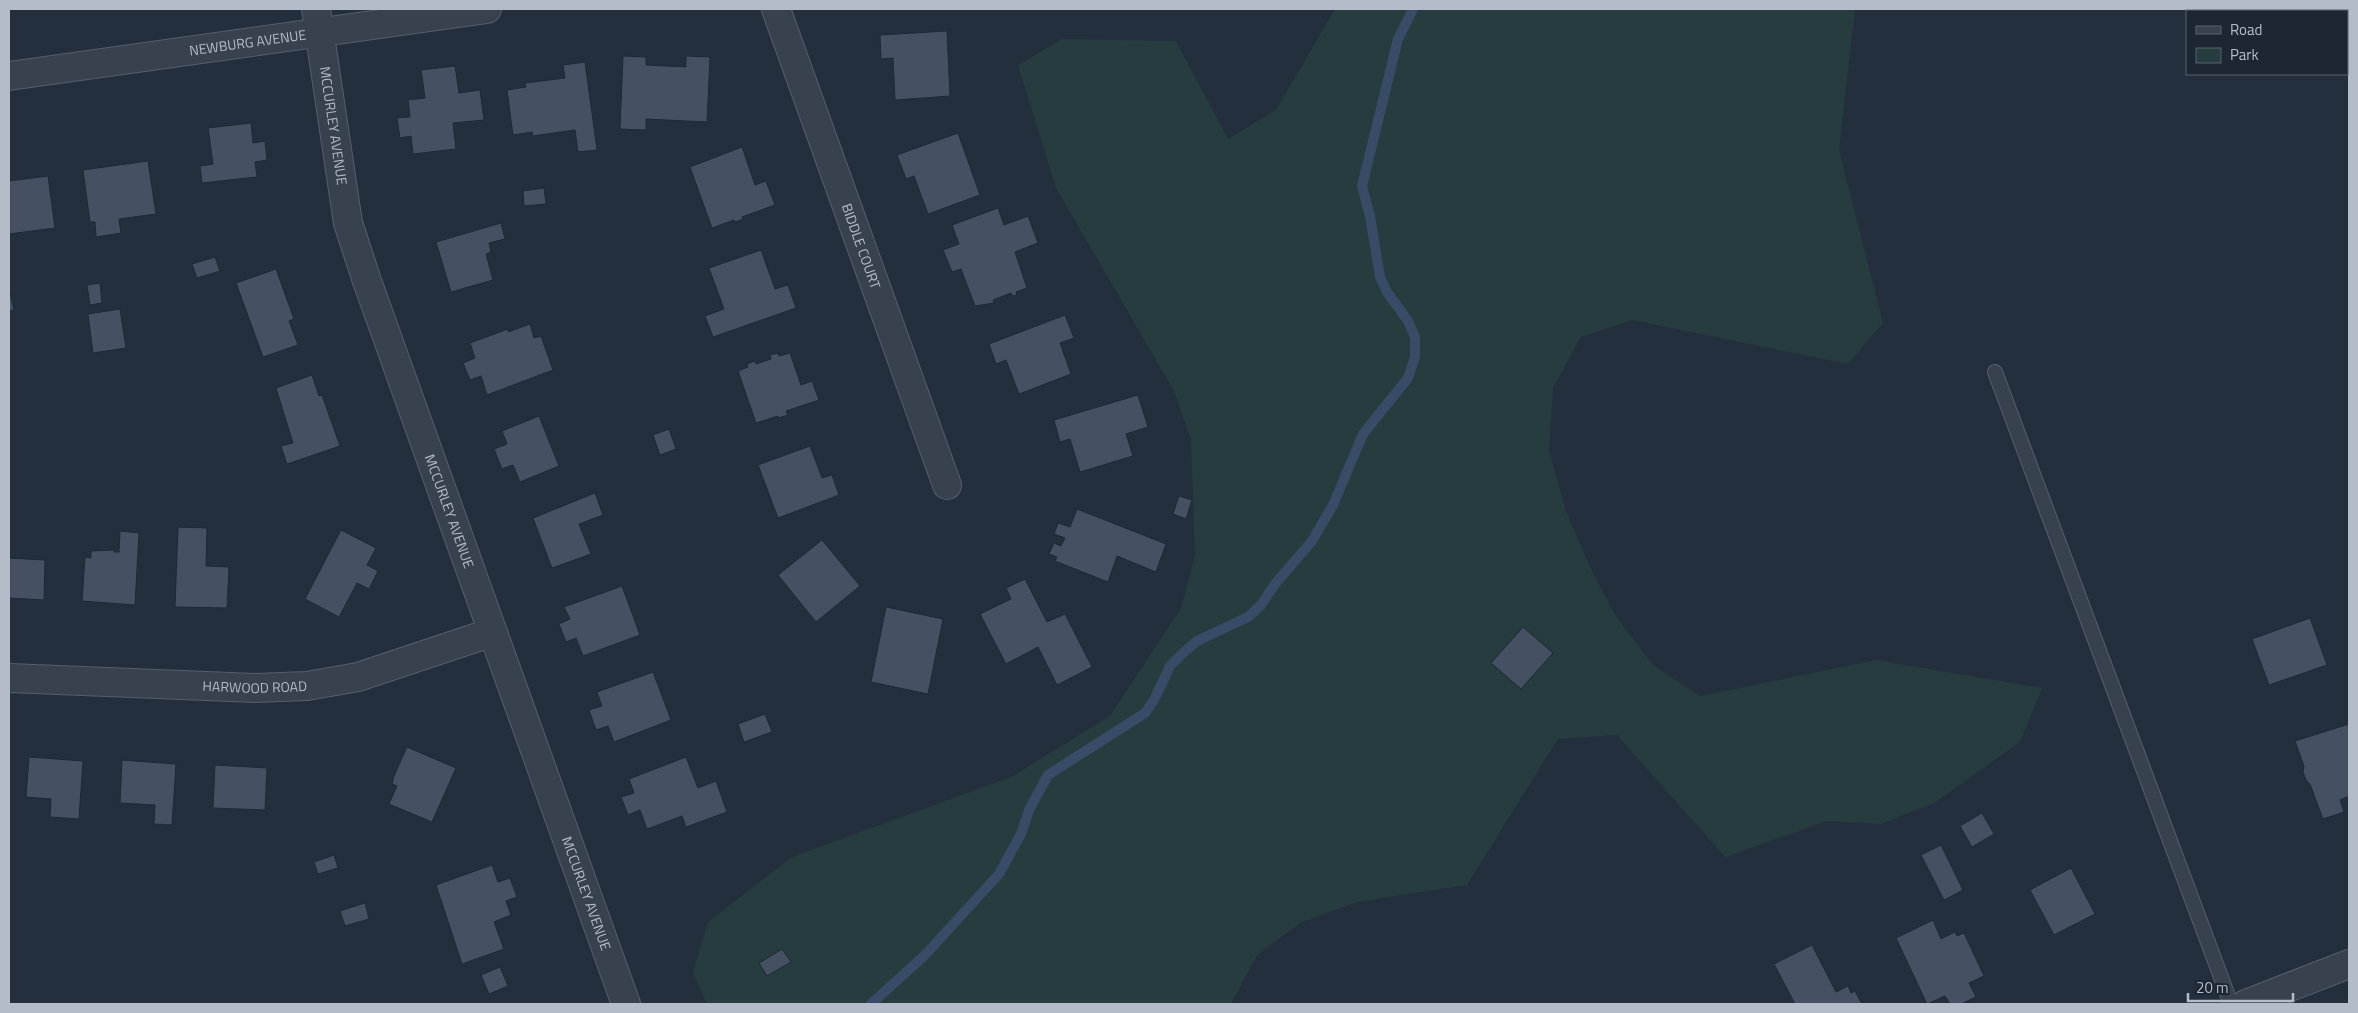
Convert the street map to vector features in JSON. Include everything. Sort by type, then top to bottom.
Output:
[{"type":"street","name":"NEWBURG AVENUE","points":[[9,76],[317,21],[487,9]]},
{"type":"street","name":"BIDDLE COURT","points":[[776,9],[947,485]]},
{"type":"street","name":"MCCURLEY AVENUE","points":[[317,21],[348,223],[367,281],[626,1004]]},
{"type":"street","name":"HARWOOD ROAD","points":[[9,678],[254,688],[307,686],[358,677],[493,632]]},
{"type":"street","points":[[2246,1004],[2349,964]]},
{"type":"lane","points":[[1995,372],[2231,1004]]},
{"type":"green space","points":[[1335,9],[1855,9],[1839,150],[1883,323],[1848,364],[1632,320],[1581,337],[1553,388],[1549,451],[1566,511],[1590,567],[1615,615],[1653,665],[1700,696],[1876,660],[2042,688],[2020,742],[1934,803],[1881,824],[1827,821],[1725,857],[1617,735],[1558,739],[1467,885],[1357,902],[1300,923],[1257,955],[1231,1004],[707,1004],[693,972],[708,922],[792,857],[1011,777],[1110,716],[1181,608],[1195,556],[1191,440],[1174,391],[1056,188],[1018,65],[1063,39],[1176,41],[1228,139],[1276,110]]},
{"type":"building","points":[[947,31],[950,96],[895,100],[893,58],[881,59],[880,35]]},
{"type":"building","points":[[623,56],[646,57],[646,65],[686,67],[686,56],[710,57],[707,122],[646,119],[646,130],[620,129]]},
{"type":"building","points":[[585,62],[597,150],[578,152],[575,130],[533,136],[532,132],[513,135],[507,90],[526,87],[525,83],[565,78],[563,65]]},
{"type":"building","points":[[455,66],[459,93],[480,90],[484,120],[453,123],[456,149],[413,154],[411,136],[400,138],[397,118],[410,117],[408,100],[425,98],[421,70]]},
{"type":"building","points":[[251,123],[253,143],[265,141],[267,160],[255,162],[257,177],[202,183],[200,166],[213,164],[208,128]]},
{"type":"building","points":[[958,133],[980,195],[928,214],[914,176],[906,179],[897,155]]},
{"type":"building","points":[[742,147],[755,185],[766,181],[775,205],[742,217],[743,219],[735,222],[734,220],[712,228],[690,167]]},
{"type":"building","points":[[148,161],[156,214],[119,219],[121,233],[96,237],[95,222],[90,222],[83,170]]},
{"type":"building","points":[[48,176],[55,228],[9,234],[9,181]]},
{"type":"building","points":[[544,188],[546,204],[524,206],[523,191]]},
{"type":"building","points":[[998,208],[1004,225],[1028,216],[1038,243],[1015,252],[1027,288],[1016,292],[1017,295],[1013,296],[1011,293],[993,300],[994,303],[975,306],[961,269],[952,272],[943,250],[959,244],[952,225]]},
{"type":"building","points":[[501,223],[505,239],[489,243],[491,252],[486,254],[493,280],[451,292],[436,242]]},
{"type":"building","points":[[761,250],[775,289],[788,285],[796,308],[713,337],[705,316],[724,309],[709,268]]},
{"type":"building","points":[[215,257],[220,271],[197,278],[192,264]]},
{"type":"building","points":[[276,269],[294,319],[289,321],[298,345],[263,357],[236,283]]},
{"type":"building","points":[[100,283],[102,303],[90,305],[87,285]]},
{"type":"building","points":[[9,289],[14,310],[9,311]]},
{"type":"building","points":[[120,309],[126,348],[93,353],[88,314]]},
{"type":"building","points":[[1065,315],[1074,338],[1060,343],[1071,374],[1019,394],[1006,360],[996,364],[989,344]]},
{"type":"building","points":[[530,324],[534,338],[541,336],[553,370],[487,395],[481,376],[470,380],[463,363],[475,358],[470,343],[508,329],[508,332]]},
{"type":"building","points":[[778,353],[779,356],[790,353],[801,385],[812,381],[819,400],[786,411],[788,415],[756,423],[738,371],[748,367],[747,364],[755,361],[756,364],[771,359],[770,355]]},
{"type":"building","points":[[312,375],[319,396],[322,395],[340,446],[287,464],[281,446],[293,443],[276,388]]},
{"type":"building","points":[[1138,395],[1148,427],[1126,434],[1133,456],[1080,472],[1070,439],[1060,442],[1054,420]]},
{"type":"building","points":[[539,416],[559,466],[520,482],[513,465],[502,469],[494,449],[507,444],[502,431]]},
{"type":"building","points":[[669,429],[676,449],[660,455],[653,435]]},
{"type":"building","points":[[810,446],[822,478],[832,475],[839,495],[778,518],[758,465]]},
{"type":"building","points":[[595,493],[603,515],[579,524],[591,554],[552,568],[533,518]]},
{"type":"building","points":[[1179,496],[1192,500],[1186,519],[1173,514]]},
{"type":"building","points":[[1077,509],[1166,544],[1156,572],[1117,556],[1108,582],[1055,561],[1057,557],[1049,554],[1054,543],[1061,546],[1065,538],[1054,534],[1058,523],[1070,527]]},
{"type":"building","points":[[178,527],[207,528],[206,566],[229,567],[227,608],[175,607]]},
{"type":"building","points":[[341,530],[376,548],[367,565],[378,571],[369,589],[357,583],[339,617],[305,599]]},
{"type":"building","points":[[120,531],[139,533],[135,605],[82,601],[85,557],[91,558],[91,551],[114,550],[114,552],[119,552]]},
{"type":"building","points":[[822,540],[860,586],[816,622],[778,575]]},
{"type":"building","points":[[9,558],[45,560],[44,600],[9,598]]},
{"type":"building","points":[[1025,579],[1047,622],[1065,614],[1092,667],[1057,685],[1038,647],[1006,664],[980,614],[1011,599],[1006,588]]},
{"type":"building","points":[[622,586],[640,635],[583,656],[576,638],[566,642],[559,624],[570,619],[564,607]]},
{"type":"building","points":[[886,607],[943,619],[928,694],[871,682]]},
{"type":"building","points":[[2310,618],[2327,665],[2269,685],[2252,639]]},
{"type":"building","points":[[1523,627],[1553,653],[1521,689],[1491,663]]},
{"type":"building","points":[[653,672],[671,720],[614,742],[608,726],[596,730],[589,710],[602,706],[597,692]]},
{"type":"building","points":[[765,714],[772,732],[744,742],[738,724]]},
{"type":"building","points":[[2349,724],[2349,796],[2340,800],[2344,812],[2323,819],[2310,784],[2303,772],[2304,766],[2295,741]]},
{"type":"building","points":[[407,747],[456,768],[432,822],[389,804],[397,786],[392,784],[394,776]]},
{"type":"building","points":[[29,757],[83,761],[79,819],[50,817],[51,799],[26,797]]},
{"type":"building","points":[[686,757],[698,788],[716,781],[727,812],[686,827],[682,816],[647,829],[640,810],[628,815],[621,797],[634,793],[629,779]]},
{"type":"building","points":[[122,760],[176,764],[172,825],[154,824],[155,805],[120,803]]},
{"type":"building","points":[[215,765],[267,768],[265,810],[213,808]]},
{"type":"building","points":[[1982,813],[1994,834],[1972,847],[1960,826]]},
{"type":"building","points":[[1941,845],[1963,890],[1944,900],[1921,855]]},
{"type":"building","points":[[334,855],[338,868],[318,874],[314,862]]},
{"type":"building","points":[[492,865],[498,882],[510,878],[517,897],[506,901],[511,915],[494,922],[504,949],[462,964],[436,885]]},
{"type":"building","points":[[2071,868],[2095,914],[2054,935],[2030,890]]},
{"type":"building","points":[[365,903],[369,919],[345,926],[340,911]]},
{"type":"building","points":[[1933,920],[1941,939],[1955,932],[1957,936],[1964,933],[1984,976],[1969,983],[1976,997],[1961,1004],[1950,1004],[1945,996],[1927,1004],[1896,938]]},
{"type":"building","points":[[1812,945],[1836,992],[1848,986],[1851,993],[1855,991],[1862,1004],[1795,1004],[1774,964]]},
{"type":"building","points":[[782,949],[791,962],[767,976],[759,963]]},
{"type":"building","points":[[500,967],[508,986],[489,994],[481,975]]},
{"type":"waterway","points":[[871,1004],[925,955],[999,874],[1021,834],[1029,810],[1048,775],[1145,713],[1154,700],[1170,666],[1183,653],[1197,641],[1248,617],[1261,605],[1275,584],[1312,541],[1333,505],[1363,434],[1408,378],[1415,357],[1415,337],[1408,321],[1387,292],[1380,277],[1370,216],[1362,186],[1398,39],[1413,9]]}]
